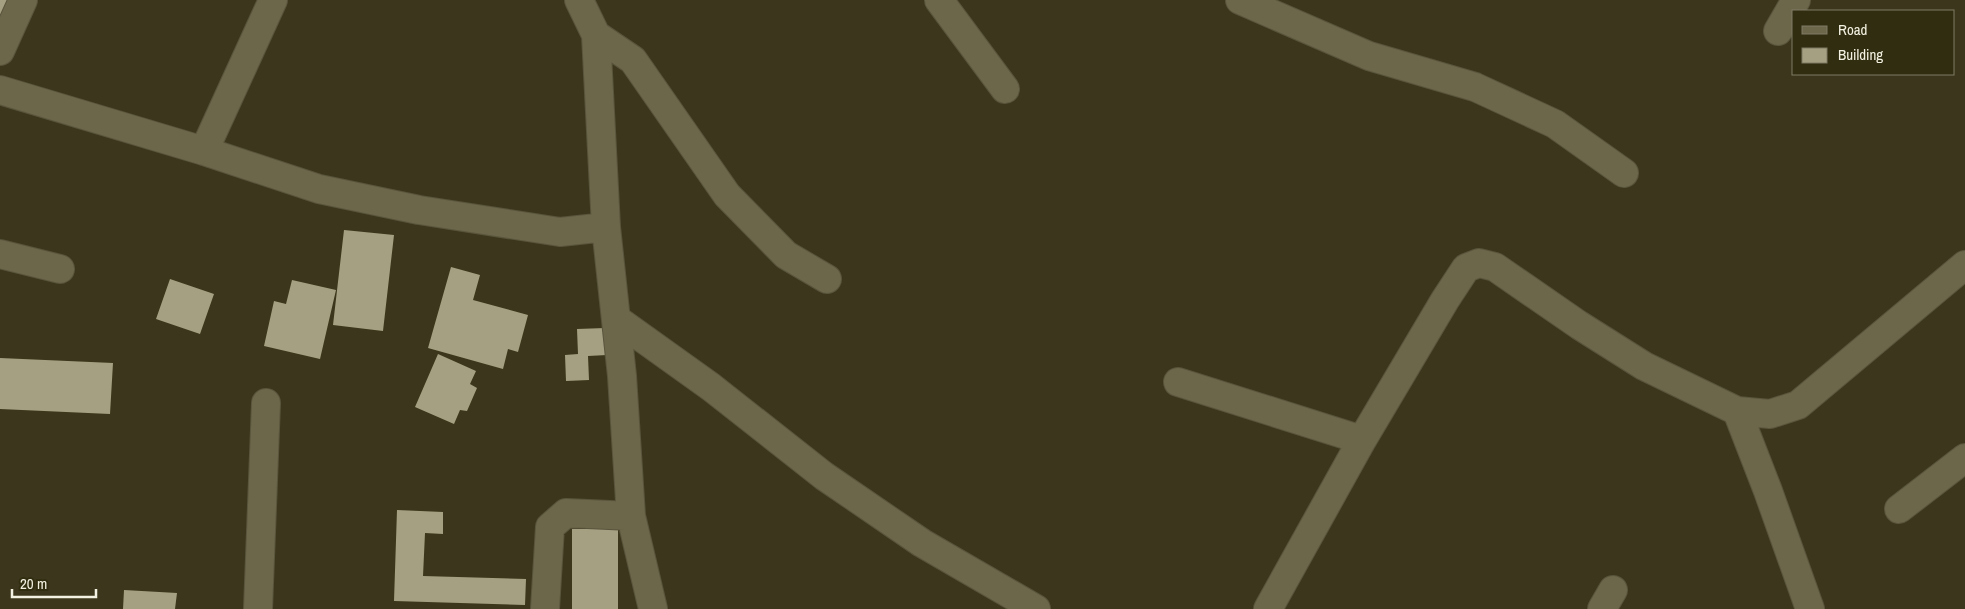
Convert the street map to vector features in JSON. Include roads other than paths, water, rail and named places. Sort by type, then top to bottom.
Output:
[{"type":"street","points":[[0,50],[23,0]]},
{"type":"street","points":[[204,151],[273,0]]},
{"type":"street","points":[[579,0],[596,35],[606,227],[616,319],[631,516],[653,609]]},
{"type":"street","points":[[939,0],[1005,90]]},
{"type":"street","points":[[1240,0],[1369,56],[1475,86],[1556,124],[1624,172]]},
{"type":"street","points":[[1778,31],[1796,0]]},
{"type":"street","points":[[596,35],[634,60],[727,195],[786,255],[827,279]]},
{"type":"street","points":[[0,90],[204,151],[319,188],[419,210],[560,232],[606,227]]},
{"type":"street","points":[[0,254],[60,269]]},
{"type":"street","points":[[1268,609],[1362,440],[1466,268],[1479,263],[1495,267],[1579,325],[1644,366],[1737,411],[1770,414],[1798,405],[1965,265]]},
{"type":"street","points":[[616,319],[711,387],[824,476],[889,521],[922,543],[1036,609]]},
{"type":"street","points":[[1178,382],[1362,440]]},
{"type":"street","points":[[258,609],[266,403]]},
{"type":"street","points":[[1737,411],[1768,490],[1810,609]]},
{"type":"street","points":[[1899,509],[1965,458]]},
{"type":"street","points":[[545,609],[550,527],[566,513],[631,516]]}]
